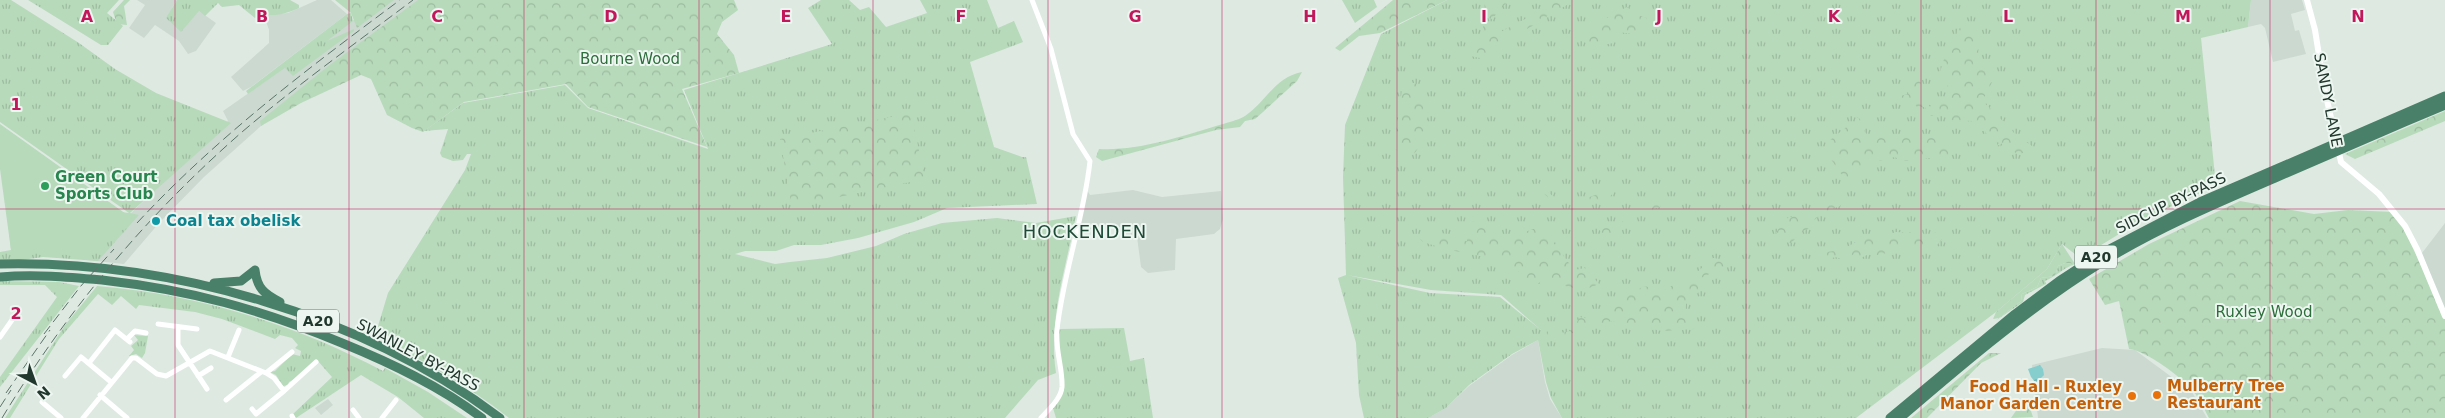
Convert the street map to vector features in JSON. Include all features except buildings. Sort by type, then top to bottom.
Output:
[{"type":"highway","name":"SIDCUP BY-PASS","points":[[1900,418],[1964,363],[2011,326],[2105,260],[2148,236],[2445,96]]},
{"type":"highway","name":"SIDCUP BY-PASS","points":[[1890,418],[2015,314],[2059,281],[2102,254],[2200,202],[2445,105]]},
{"type":"highway","name":"A20","points":[[0,264],[73,264],[122,271]]},
{"type":"highway","points":[[122,271],[140,270],[221,284],[241,281],[255,270],[256,282],[265,294],[333,327]]},
{"type":"highway","name":"SWANLEY BY-PASS","points":[[122,271],[218,288],[292,310],[373,343],[477,401],[500,418]]},
{"type":"highway","name":"SWANLEY BY-PASS","points":[[0,277],[62,276],[148,285],[219,299],[291,321],[365,352],[417,377],[482,418]]},
{"type":"street","points":[[1032,0],[1051,50],[1073,134],[1090,161],[1057,330],[1056,351],[1062,387],[1059,395],[1040,418]]},
{"type":"street","name":"SANDY LANE","points":[[2306,0],[2315,30],[2324,87],[2341,162],[2379,194],[2405,226],[2417,249],[2445,316]]},
{"type":"street","points":[[0,335],[19,310]]},
{"type":"street","points":[[158,324],[197,329]]},
{"type":"street","points":[[178,327],[177,340],[207,390]]},
{"type":"street","points":[[89,363],[114,330],[128,341],[135,331],[146,333]]},
{"type":"street","points":[[228,357],[239,330]]},
{"type":"street","points":[[83,418],[132,358],[136,358],[161,376],[169,375],[210,351],[264,372],[284,391]]},
{"type":"street","points":[[226,400],[292,352]]},
{"type":"street","points":[[65,376],[81,357],[111,382]]},
{"type":"street","points":[[255,414],[316,362]]},
{"type":"street","points":[[198,376],[211,368]]},
{"type":"street","points":[[100,395],[127,418]]},
{"type":"street","points":[[382,418],[396,400]]},
{"type":"street","points":[[42,402],[62,418]]},
{"type":"street","points":[[353,410],[359,418]]},
{"type":"shaded area","points":[[137,0],[177,0],[172,8],[199,11],[216,23],[196,51],[188,54],[179,41],[155,25],[144,38],[129,28],[145,5]]},
{"type":"shaded area","points":[[317,0],[331,0],[347,14],[251,87],[243,91],[231,77],[269,43],[269,30],[264,15],[288,13]]},
{"type":"shaded area","points":[[382,0],[424,0],[261,126],[204,177],[160,222],[124,264],[86,260],[130,214],[228,121],[223,111]]},
{"type":"shaded area","points":[[2251,0],[2302,0],[2305,10],[2291,14],[2295,31],[2299,30],[2306,54],[2273,62],[2265,28],[2261,24],[2248,27]]},
{"type":"shaded area","points":[[1087,190],[1090,195],[1133,190],[1162,197],[1221,191],[1223,219],[1220,229],[1214,234],[1176,239],[1175,270],[1148,273],[1141,267],[1137,237],[1125,237],[1121,227],[1107,228],[1107,230],[1078,229]]},
{"type":"shaded area","points":[[2445,223],[2445,314],[2422,253]]},
{"type":"shaded area","points":[[1538,340],[1545,382],[1550,399],[1562,418],[1428,418],[1446,408],[1469,386],[1512,355]]},
{"type":"shaded area","points":[[2102,348],[2135,350],[2192,392],[2207,418],[2038,418],[2032,365]]},
{"type":"shaded area","points":[[328,399],[333,405],[321,415],[315,408]]},
{"type":"green space","points":[[0,0],[11,0],[79,43],[115,69],[156,93],[231,123],[130,213],[139,215],[98,261],[43,257],[0,263],[0,252],[11,250],[3,175],[112,211],[129,213],[0,122]]},
{"type":"green space","points":[[28,0],[119,0],[107,13],[123,26],[108,45],[101,45]]},
{"type":"green space","points":[[124,0],[130,0],[124,6],[127,25],[117,24],[113,12]]},
{"type":"green space","points":[[177,0],[290,0],[299,5],[299,8],[275,15],[261,13],[255,18],[239,5],[222,7],[218,3],[205,16],[199,11],[181,32],[166,18]]},
{"type":"green space","points":[[335,0],[394,0],[357,28],[351,13]]},
{"type":"green space","name":"Bourne Wood","points":[[418,0],[734,0],[738,10],[722,22],[717,34],[734,55],[739,73],[682,89],[707,147],[588,107],[566,84],[464,102],[423,132],[387,115],[371,79],[361,75],[301,103],[261,126],[260,121],[327,67]]},
{"type":"green space","points":[[821,0],[849,0],[860,10],[869,7],[886,27],[927,13],[920,0],[987,0],[998,28],[1014,21],[1023,42],[970,62],[994,147],[1026,157],[1037,204],[947,208],[914,222],[858,238],[821,245],[794,245],[776,251],[745,251],[735,254],[775,264],[827,258],[876,246],[904,234],[942,223],[997,218],[1036,223],[1076,216],[1056,314],[1054,353],[1056,373],[1038,380],[1005,418],[509,418],[461,384],[375,336],[388,293],[465,170],[471,154],[467,154],[463,160],[453,161],[442,157],[440,153],[448,129],[424,131],[463,103],[565,85],[588,108],[708,149],[684,90],[832,44],[808,8]]},
{"type":"green space","points":[[1342,0],[1374,0],[1377,7],[1355,23]]},
{"type":"green space","points":[[1393,0],[1447,0],[1380,33],[1359,36],[1340,51],[1335,48]]},
{"type":"green space","points":[[1447,0],[2251,0],[2248,27],[2201,38],[2216,186],[2142,220],[2080,258],[2062,244],[2047,269],[1996,312],[1856,418],[1562,418],[1551,398],[1546,382],[1538,340],[1512,354],[1469,385],[1446,408],[1428,418],[1364,418],[1359,395],[1356,343],[1338,278],[1346,275],[1343,177],[1345,125],[1381,34]],"holes":[[[1347,275],[1431,290],[1501,295],[1541,330],[1500,297],[1430,293]]]},
{"type":"green space","points":[[1485,0],[1505,0],[1506,3],[1492,19],[1484,17]]},
{"type":"green space","points":[[1550,0],[1576,0],[1547,16],[1543,22],[1536,15]]},
{"type":"green space","points":[[1627,7],[1635,14],[1647,18],[1647,22],[1634,34],[1617,32],[1612,43],[1592,49],[1585,42],[1591,27]]},
{"type":"green space","points":[[351,13],[353,21],[327,41],[354,29],[354,31],[293,76],[285,68],[248,94],[246,91],[347,14]]},
{"type":"green space","points":[[1529,17],[1536,24],[1523,31],[1519,36],[1512,37],[1504,48],[1480,58],[1470,56],[1482,34],[1484,21],[1488,23],[1487,32],[1493,36]]},
{"type":"green space","points":[[1961,27],[1965,30],[1965,38],[1973,29],[1977,30],[1979,59],[1992,82],[1985,96],[1980,100],[2010,125],[2013,132],[2032,146],[2033,151],[2026,151],[2019,155],[2010,149],[2008,153],[2004,153],[2000,148],[2003,143],[1997,146],[2000,141],[1993,134],[1987,135],[1985,131],[1975,131],[1972,121],[1949,120],[1945,116],[1931,116],[1925,107],[1917,107],[1911,100],[1903,100],[1900,96],[1908,94],[1911,83],[1920,80],[1921,85],[1916,88],[1915,92],[1925,98],[1928,105],[1933,109],[1942,104],[1949,82],[1945,80],[1940,72],[1950,40],[1951,38],[1956,43],[1957,31]]},
{"type":"green space","points":[[1302,72],[1297,81],[1263,112],[1255,119],[1245,121],[1240,127],[1216,130],[1102,161],[1096,157],[1099,149],[1143,146],[1188,135],[1238,119],[1252,110],[1278,84]]},
{"type":"green space","points":[[1409,82],[1418,84],[1421,90],[1428,127],[1425,137],[1414,154],[1402,154],[1394,148],[1402,89]]},
{"type":"green space","points":[[2445,111],[2445,121],[2355,159],[2345,154]]},
{"type":"green space","points":[[911,113],[925,179],[796,206],[791,202],[780,139]]},
{"type":"green space","points":[[1857,117],[1873,142],[1879,134],[1889,137],[1895,134],[1911,138],[1928,134],[1945,137],[1953,146],[1951,157],[1934,157],[1911,161],[1900,160],[1895,157],[1879,161],[1872,158],[1846,181],[1828,155],[1829,141],[1849,125],[1854,125]]},
{"type":"green space","name":"Green Court Sports Club","points":[[0,124],[126,214],[86,260],[63,254],[11,250],[0,169]]},
{"type":"green space","points":[[1537,182],[1559,203],[1554,203],[1537,187]]},
{"type":"green space","points":[[1606,191],[1615,191],[1604,200],[1598,202],[1591,203],[1587,198]]},
{"type":"green space","points":[[1664,200],[1660,207],[1641,213],[1639,209]]},
{"type":"green space","points":[[1841,200],[1840,206],[1818,217],[1810,228],[1802,232],[1791,243],[1783,241],[1776,233],[1787,218]]},
{"type":"green space","name":"Ruxley Wood","points":[[2240,201],[2314,214],[2348,210],[2393,212],[2403,227],[2445,317],[2445,418],[2209,418],[2195,394],[2181,379],[2154,359],[2129,349],[2119,301],[2105,305],[2089,279],[2149,244]]},
{"type":"green space","points":[[1629,218],[1619,232],[1613,236],[1605,237],[1597,227],[1609,228]]},
{"type":"green space","points":[[1475,219],[1488,226],[1496,240],[1509,243],[1523,233],[1541,226],[1574,270],[1585,268],[1599,284],[1584,290],[1542,281],[1531,288],[1524,274],[1485,257],[1445,249],[1423,242],[1418,237],[1430,233],[1443,233],[1467,241],[1467,228]]},
{"type":"green space","points":[[1896,232],[1921,232],[1925,235],[1938,232],[1944,237],[1937,245],[1925,243],[1922,246],[1909,248],[1905,246],[1900,250],[1873,256],[1869,254],[1861,258],[1854,254],[1846,260],[1835,257],[1830,259],[1827,256],[1827,252],[1833,251],[1845,255],[1844,249],[1848,246],[1882,234],[1887,238],[1887,235]]},
{"type":"green space","points":[[2062,244],[2075,264],[2065,263],[2058,266],[2055,276],[2041,278],[2037,287],[2022,294],[2021,301],[1999,318],[1993,319],[1996,312],[2047,269]]},
{"type":"green space","points":[[1713,258],[1728,265],[1701,278],[1696,273]]},
{"type":"green space","points":[[2065,263],[2075,264],[2067,268],[2055,275],[2058,266]]},
{"type":"green space","points":[[1694,275],[1702,286],[1697,294],[1687,297],[1687,315],[1701,326],[1695,329],[1662,331],[1611,321],[1550,340],[1546,336],[1547,331],[1567,332],[1578,326],[1577,322],[1580,317],[1590,319],[1598,317],[1612,304],[1644,286],[1653,288],[1650,295],[1655,295]]},
{"type":"green space","points":[[2054,276],[2045,281],[2046,284],[2025,295],[2023,302],[1995,321],[2021,301],[2022,294],[2037,287],[2041,278]]},
{"type":"green space","points":[[0,281],[59,282],[79,286],[0,387],[0,377],[57,297],[45,285],[0,285]]},
{"type":"green space","points":[[97,286],[171,296],[208,304],[280,326],[350,354],[383,371],[385,368],[428,392],[467,418],[424,418],[398,397],[361,375],[296,418],[293,414],[332,377],[317,360],[289,382],[288,385],[283,386],[276,375],[270,372],[275,371],[292,354],[300,356],[301,351],[295,348],[298,345],[292,338],[280,335],[275,339],[222,319],[195,312],[139,305],[136,309],[121,296],[112,305],[98,294],[59,339],[10,418],[5,418],[65,325]]},
{"type":"green space","points":[[1124,328],[1130,361],[1144,358],[1153,418],[1056,418],[1053,408],[1061,396],[1059,329]]},
{"type":"green space","points":[[134,335],[148,336],[145,353],[142,358],[136,354],[129,356],[134,350],[131,346],[138,340]]},
{"type":"green space","points":[[1989,353],[2001,353],[1981,363],[1927,418],[1911,418]]},
{"type":"green space","points":[[2022,402],[2028,402],[2033,417],[2011,418]]},
{"type":"water","points":[[2040,365],[2044,375],[2036,383],[2028,369]]},
{"type":"railway","points":[[137,223],[230,133],[297,78],[400,0]]},
{"type":"railway","points":[[2,418],[27,378],[82,301],[111,265],[174,196],[242,132],[327,64],[413,0]]},
{"type":"railway","points":[[44,334],[80,287],[114,249]]},
{"type":"railway","points":[[6,393],[50,330]]},
{"type":"railway","points":[[0,407],[11,390]]},
{"type":"place","name":"Green Court Sports Club","points":[[45,186]]},
{"type":"place","name":"Coal tax obelisk","points":[[156,221]]},
{"type":"place","name":"Mulberry Tree Restaurant","points":[[2157,395]]},
{"type":"place","name":"Food Hall - Ruxley Manor Garden Centre","points":[[2132,396]]},
{"type":"district","name":"HOCKENDEN","points":[[1085,232]]}]
